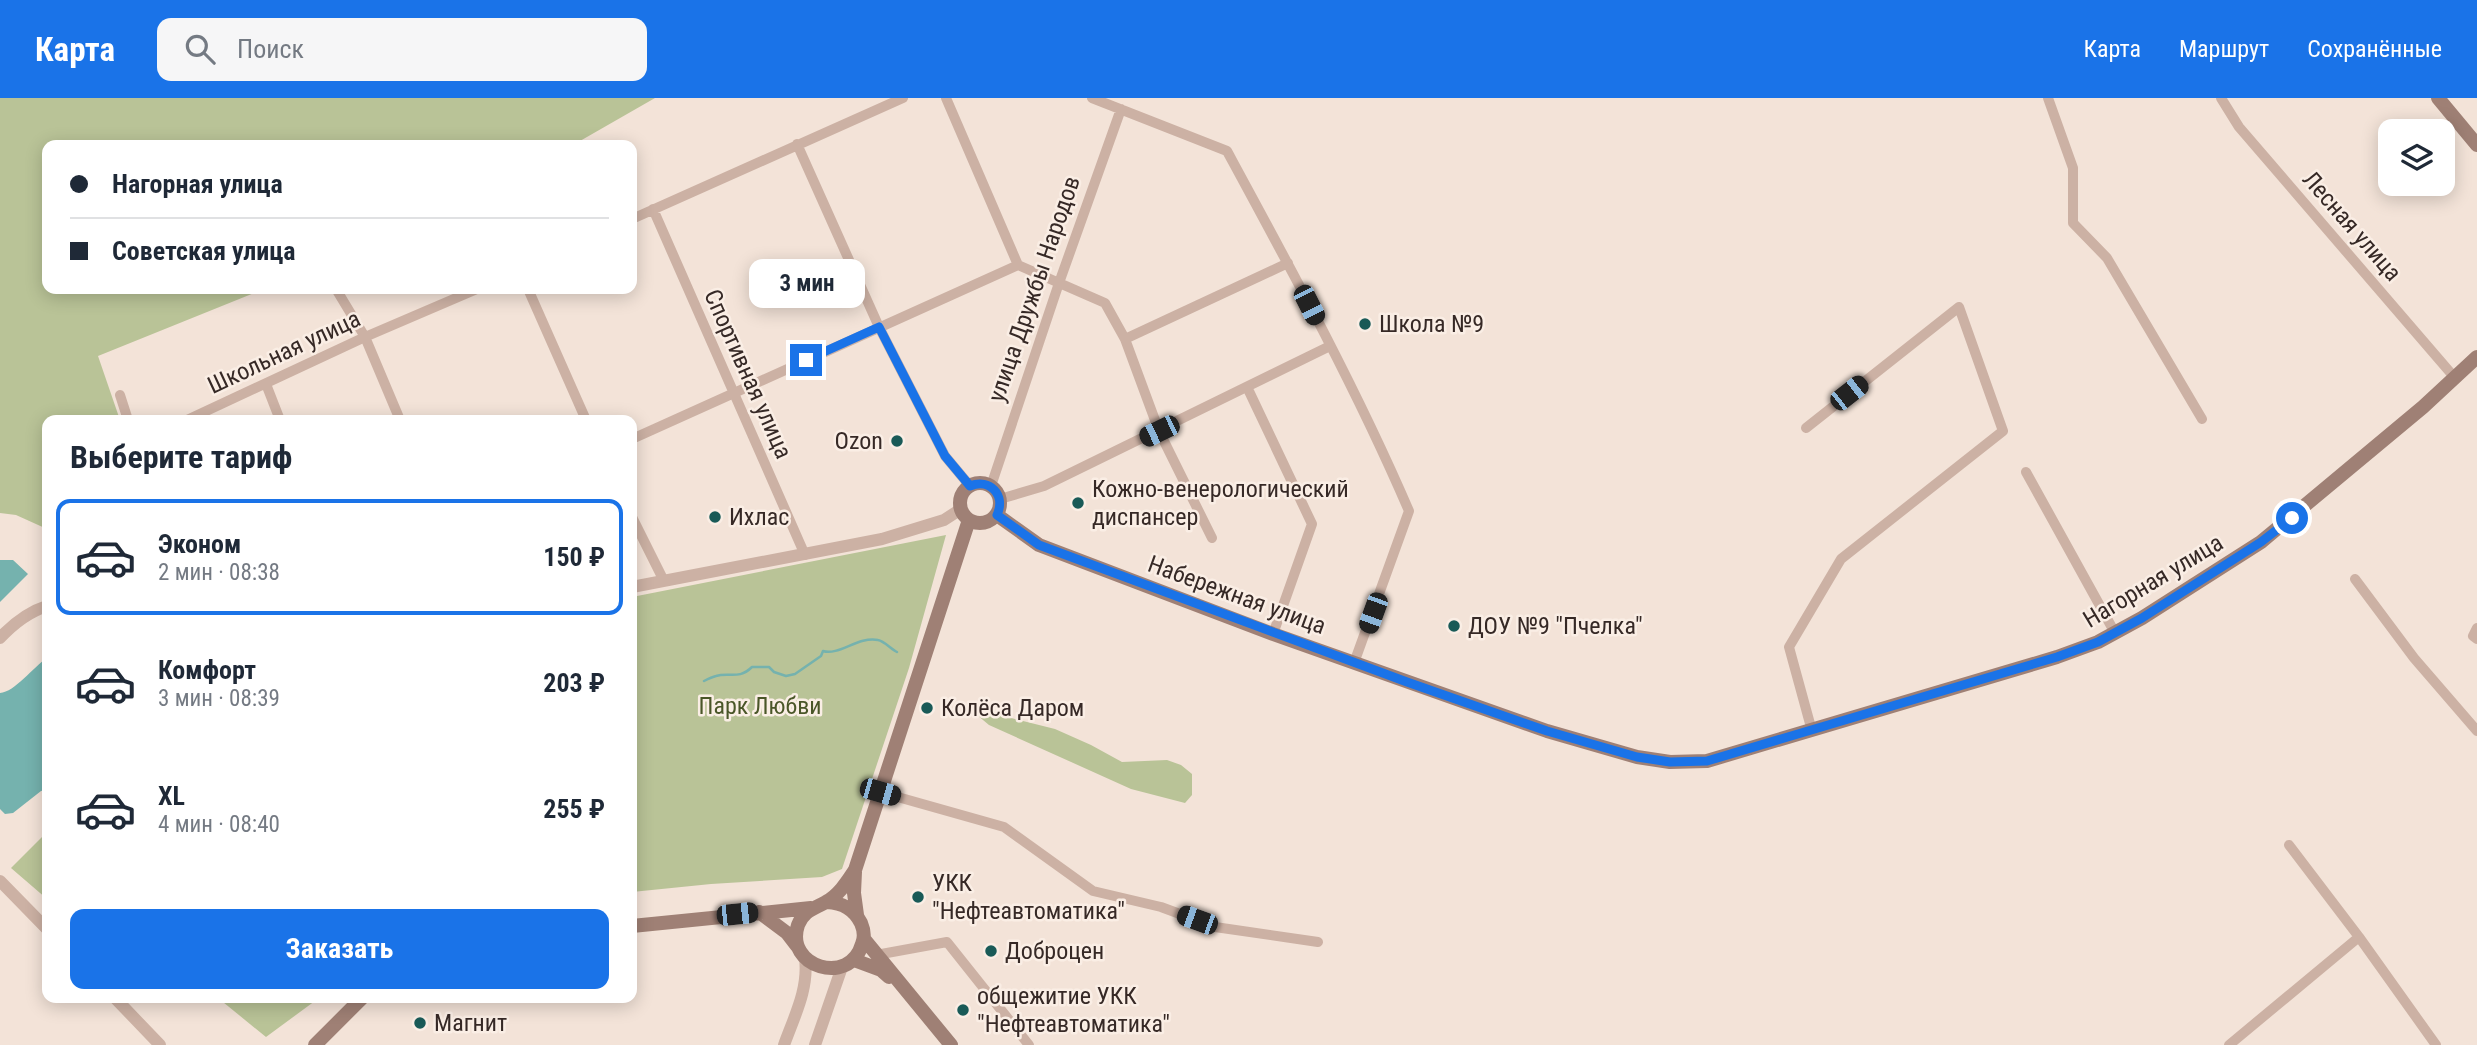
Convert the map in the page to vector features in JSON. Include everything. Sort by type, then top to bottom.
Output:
[{"type":"main road","points":[[2444,100],[2477,145]]},
{"type":"main road","name":"Нагорная улица","points":[[1670,762],[1707,761],[2057,657],[2098,642],[2261,542],[2308,506],[2477,356]]},
{"type":"main road","points":[[637,925],[811,908],[827,902],[844,887],[855,870],[965,515],[962,496],[970,486],[983,483],[991,486],[1000,499],[997,515],[991,521],[980,524],[965,515]]},
{"type":"main road","name":"Набережная улица","points":[[997,515],[1039,545],[1273,634],[1547,731],[1637,757],[1670,762]]},
{"type":"main road","points":[[848,964],[860,951],[864,939],[854,893],[855,870]]},
{"type":"main road","points":[[827,902],[848,907],[857,915]]},
{"type":"main road","points":[[802,954],[797,928],[802,917],[811,908]]},
{"type":"main road","points":[[759,912],[788,933],[802,954],[815,966],[829,970],[848,964],[881,971],[910,993]]},
{"type":"main road","points":[[864,939],[951,1045]]},
{"type":"main road","points":[[315,1045],[357,1003]]},
{"type":"street","points":[[637,217],[903,98]]},
{"type":"street","points":[[946,98],[1017,265],[1105,303],[1125,339],[1159,431],[1212,538]]},
{"type":"street","points":[[1092,98],[1227,151],[1379,442],[1409,511],[1354,663]]},
{"type":"street","points":[[2048,98],[2073,168],[2073,223],[2107,258],[2202,419]]},
{"type":"street","name":"Лесная улица","points":[[2221,98],[2239,127],[2455,377]]},
{"type":"street","name":"улица Дружбы Народов","points":[[991,486],[1121,109]]},
{"type":"street","points":[[797,144],[879,327],[945,456],[970,486]]},
{"type":"street","name":"Спортивная улица","points":[[653,209],[805,555]]},
{"type":"street","points":[[1125,339],[1288,264]]},
{"type":"street","points":[[637,437],[1017,265]]},
{"type":"street","points":[[338,294],[365,337],[398,415]]},
{"type":"street","name":"Школьная улица","points":[[198,415],[365,337],[465,294]]},
{"type":"street","points":[[530,294],[584,415]]},
{"type":"street","points":[[1806,428],[1959,307],[2003,431],[1841,559],[1789,647],[1812,731]]},
{"type":"street","points":[[1000,499],[1044,486],[1330,346]]},
{"type":"street","points":[[266,384],[278,415]]},
{"type":"street","points":[[1247,387],[1312,524],[1273,634]]},
{"type":"street","points":[[120,395],[126,415]]},
{"type":"street","points":[[2026,472],[2115,633]]},
{"type":"street","points":[[637,586],[882,539],[965,515]]},
{"type":"street","points":[[637,527],[664,581]]},
{"type":"street","points":[[2355,579],[2414,659],[2477,731]]},
{"type":"street","points":[[0,638],[14,624],[42,608]]},
{"type":"street","points":[[2477,628],[2473,636],[2477,639]]},
{"type":"street","points":[[880,792],[1004,827],[1093,891],[1161,907],[1215,927],[1318,942]]},
{"type":"street","points":[[2289,845],[2436,1045]]},
{"type":"street","points":[[0,881],[42,924]]},
{"type":"street","points":[[2229,1045],[2359,937]]},
{"type":"street","points":[[876,955],[947,942],[1029,1045]]},
{"type":"street","points":[[784,1045],[804,987],[807,971],[802,954]]},
{"type":"street","points":[[815,1045],[848,964]]},
{"type":"street","points":[[119,1003],[160,1045]]},
{"type":"green space","points":[[0,98],[655,98],[582,140],[42,140],[42,294],[252,294],[98,356],[118,415],[42,415],[42,527],[16,515],[0,513]]},
{"type":"green space","name":"Парк Любви","points":[[946,535],[909,668],[842,869],[822,877],[637,891],[637,596]]},
{"type":"green space","points":[[980,707],[1055,729],[1122,762],[1167,760],[1181,765],[1192,774],[1192,795],[1185,803],[1131,789],[989,725],[977,715]]},
{"type":"green space","points":[[42,837],[42,895],[11,868]]},
{"type":"green space","points":[[224,1003],[312,1003],[266,1037]]},
{"type":"water","points":[[0,560],[13,560],[28,574],[0,602]]},
{"type":"water","points":[[42,662],[42,791],[13,813],[5,814],[0,809],[0,693],[18,684]]},
{"type":"waterway","points":[[704,681],[721,675],[743,673],[752,667],[769,667],[786,676],[795,674],[821,656],[823,651],[836,651],[863,641],[880,641],[897,652]]},
{"type":"place","name":"Школа №9","points":[[1365,324]]},
{"type":"place","name":"Ozon","points":[[897,441]]},
{"type":"place","name":"Кожно-венерологический диспансер","points":[[1078,503]]},
{"type":"place","name":"Ихлас","points":[[715,517]]},
{"type":"place","name":"ДОУ №9 \"Пчелка\"","points":[[1454,626]]},
{"type":"place","name":"Колёса Даром","points":[[927,708]]},
{"type":"place","name":"УКК \"Нефтеавтоматика\"","points":[[918,897]]},
{"type":"place","name":"Доброцен","points":[[991,951]]},
{"type":"place","name":"общежитие УКК \"Нефтеавтоматика\"","points":[[963,1010]]},
{"type":"place","name":"Магнит","points":[[420,1023]]},
{"type":"route","points":[[806,360],[879,327],[945,456],[970,486],[983,483],[991,486],[1000,499],[997,515],[1039,545],[1293,641],[1547,731],[1637,757],[1670,762],[1707,761],[2057,657],[2098,642],[2215,572],[2292,518]]}]
